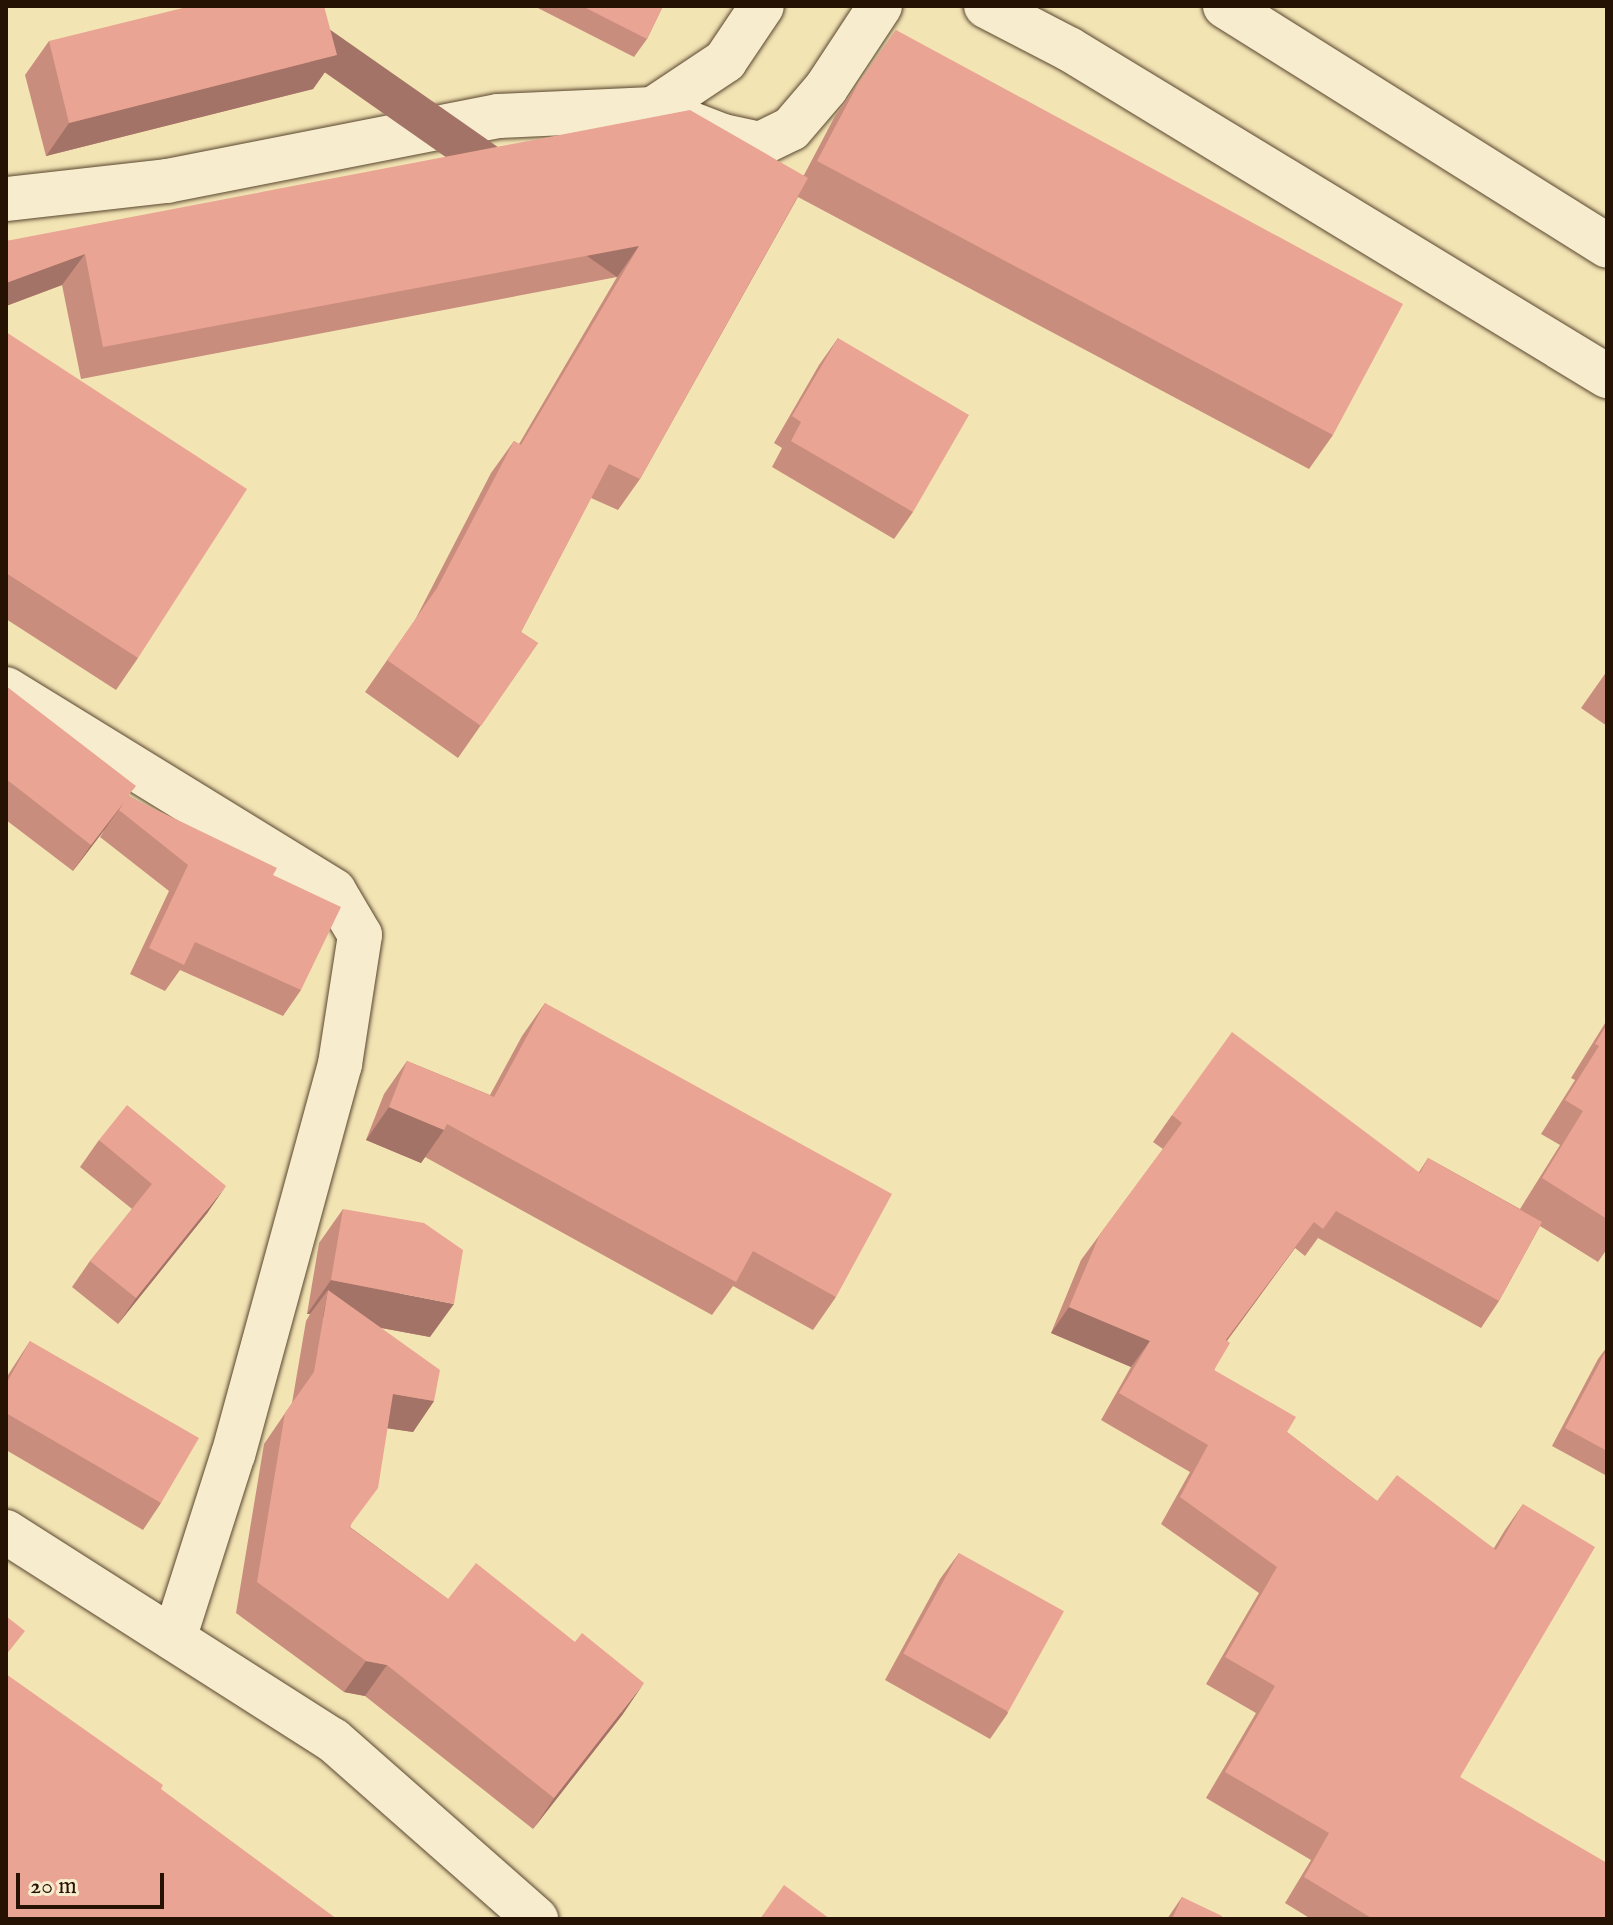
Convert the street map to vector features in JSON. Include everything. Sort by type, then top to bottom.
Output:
[{"type":"street","points":[[653,109],[725,61],[762,6]]},
{"type":"street","points":[[6,199],[167,181],[499,116],[653,109],[723,136],[760,144],[791,129],[826,88],[880,6]]},
{"type":"street","points":[[986,6],[1069,49],[1607,376]]},
{"type":"street","points":[[1225,6],[1607,246]]},
{"type":"street","points":[[6,689],[334,891],[360,935],[340,1064],[233,1454],[174,1639]]},
{"type":"street","points":[[6,1532],[333,1740],[536,1919]]},
{"type":"building","points":[[191,6],[324,6],[337,55],[69,123],[49,41]]},
{"type":"building","points":[[582,6],[663,6],[647,39]]},
{"type":"building","points":[[896,30],[1403,304],[1333,435],[817,161],[859,82]]},
{"type":"building","points":[[690,110],[808,178],[640,479],[609,464],[521,632],[538,643],[481,726],[387,660],[437,588],[514,441],[521,445],[639,246],[103,347],[85,254],[6,283],[6,241]]},
{"type":"building","points":[[6,332],[247,489],[138,658],[6,573]]},
{"type":"building","points":[[838,338],[969,415],[913,512],[791,441],[801,422],[792,416]]},
{"type":"building","points":[[6,686],[136,786],[128,796],[277,868],[273,875],[341,907],[301,990],[195,942],[184,965],[149,948],[188,865],[119,810],[124,802],[91,845],[6,779]]},
{"type":"building","points":[[545,1003],[892,1194],[836,1297],[753,1251],[736,1282],[447,1124],[444,1130],[389,1107],[407,1061],[494,1097]]},
{"type":"building","points":[[1607,1024],[1607,1219],[1542,1178],[1583,1111],[1565,1100],[1599,1046],[1595,1044]]},
{"type":"building","points":[[1232,1032],[1420,1173],[1428,1158],[1542,1222],[1499,1301],[1336,1211],[1323,1229],[1314,1222],[1226,1340],[1230,1343],[1214,1370],[1296,1417],[1287,1432],[1377,1501],[1397,1475],[1496,1550],[1523,1504],[1595,1547],[1460,1777],[1607,1863],[1607,1919],[1373,1919],[1304,1877],[1329,1833],[1225,1772],[1275,1686],[1225,1657],[1277,1567],[1180,1497],[1208,1445],[1119,1393],[1150,1341],[1069,1307],[1100,1234],[1182,1123],[1172,1115]]},
{"type":"building","points":[[127,1105],[226,1186],[136,1298],[90,1261],[152,1184],[99,1140]]},
{"type":"building","points":[[343,1209],[424,1223],[463,1250],[454,1304],[331,1280]]},
{"type":"building","points":[[328,1290],[440,1370],[434,1401],[393,1394],[378,1488],[349,1527],[448,1599],[476,1563],[575,1642],[582,1633],[644,1683],[554,1798],[387,1665],[366,1661],[257,1582],[285,1413],[314,1372]]},
{"type":"building","points":[[30,1341],[199,1438],[161,1503],[6,1413],[6,1384]]},
{"type":"building","points":[[1607,1349],[1607,1451],[1565,1428]]},
{"type":"building","points":[[959,1553],[1064,1611],[1008,1712],[903,1654]]},
{"type":"building","points":[[6,1616],[25,1631],[6,1655]]},
{"type":"building","points":[[6,1674],[163,1785],[161,1789],[337,1919],[6,1919]]},
{"type":"building","points":[[784,1885],[830,1919],[760,1919]]},
{"type":"building","points":[[1182,1897],[1222,1916],[1221,1919],[1172,1919]]}]
